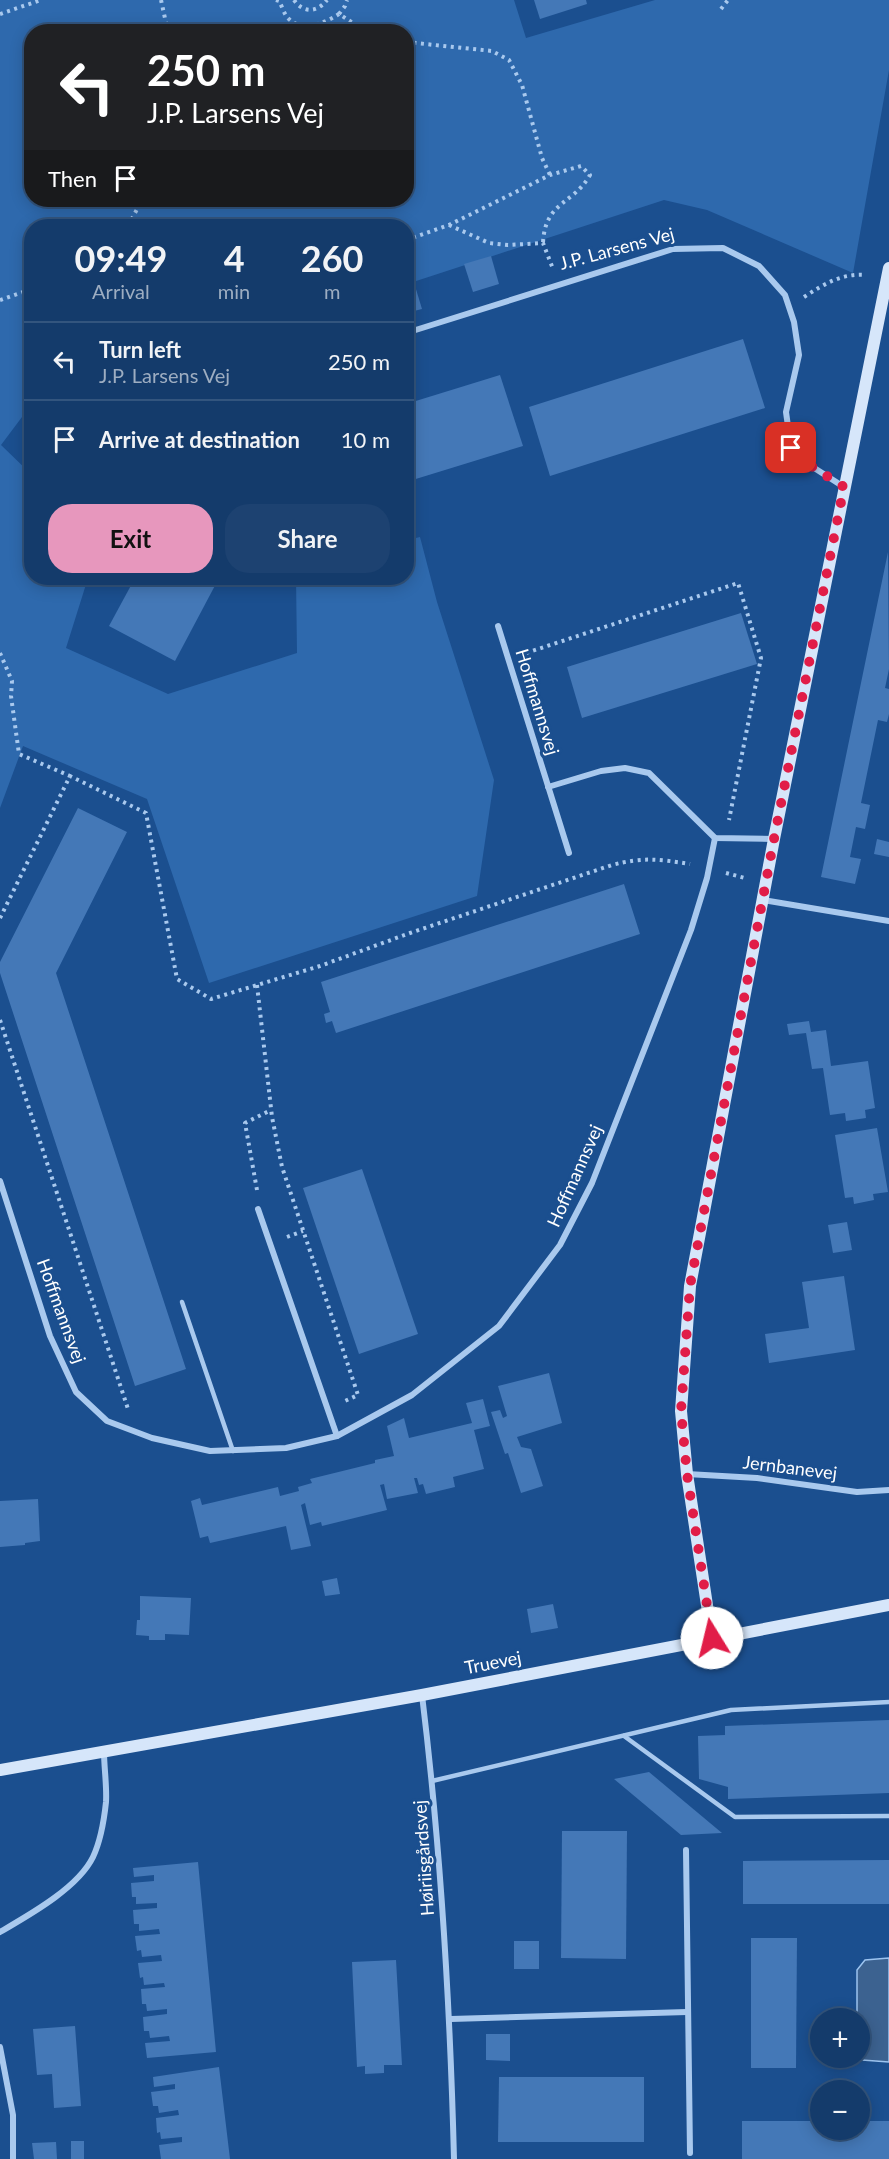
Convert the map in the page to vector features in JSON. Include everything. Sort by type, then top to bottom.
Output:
[{"type":"street","name":"J.P. Larsens Vej","points":[[414,330],[673,249],[723,248],[759,266],[785,295],[794,322],[799,355],[786,412],[791,448],[808,464],[844,487]]},
{"type":"street","points":[[712,1638],[687,1474],[681,1411],[690,1286],[762,900],[888,272]]},
{"type":"street","name":"Hoffmannsvej","points":[[498,626],[569,853]]},
{"type":"street","points":[[548,788],[609,770],[625,768],[650,773],[715,838],[774,839]]},
{"type":"street","name":"Hoffmannsvej","points":[[0,1181],[50,1336],[76,1392],[107,1420],[152,1438],[210,1451],[286,1448],[337,1436],[412,1395],[499,1326],[560,1245],[592,1183],[691,930],[707,878],[715,838]]},
{"type":"street","points":[[762,900],[889,921]]},
{"type":"street","points":[[258,1209],[337,1436]]},
{"type":"street","name":"Jernbanevej","points":[[687,1474],[757,1478],[857,1492],[889,1490]]},
{"type":"street","name":"Truevej","points":[[0,1770],[422,1695],[889,1605]]},
{"type":"street","name":"Høiriisgårdsvej","points":[[422,1695],[432,1781],[450,2019],[454,2159]]},
{"type":"street","points":[[0,1932],[39,1909],[71,1883],[92,1858],[102,1830],[106,1801],[104,1751]]},
{"type":"street","points":[[686,1850],[690,2153]]},
{"type":"street","points":[[450,2019],[687,2012]]},
{"type":"street","points":[[0,2048],[13,2115],[13,2159]]},
{"type":"lane","points":[[182,1302],[233,1451]]},
{"type":"lane","points":[[432,1781],[731,1710],[889,1702]]},
{"type":"lane","points":[[624,1736],[735,1817],[889,1816]]},
{"type":"path","points":[[0,14],[41,0]]},
{"type":"path","points":[[161,0],[166,24]]},
{"type":"path","points":[[276,0],[279,1],[287,18],[301,24],[317,24],[339,14],[346,0]]},
{"type":"path","points":[[294,0],[299,6],[310,10],[321,7],[327,0]]},
{"type":"path","points":[[721,9],[728,0]]},
{"type":"path","points":[[339,14],[355,24]]},
{"type":"path","points":[[414,43],[492,51],[509,60],[522,85],[542,158],[550,175]]},
{"type":"path","points":[[414,237],[449,225],[550,175],[581,166],[590,176],[584,187],[556,208],[544,226],[543,243],[559,283]]},
{"type":"path","points":[[449,225],[489,243],[508,245],[543,243]]},
{"type":"path","points":[[789,308],[825,283],[840,277],[888,272]]},
{"type":"path","points":[[0,300],[24,292]]},
{"type":"path","points":[[508,659],[738,583],[761,658],[725,838]]},
{"type":"path","points":[[0,653],[12,681],[11,696],[19,754],[147,813],[177,979],[211,999],[320,966],[612,865],[638,859],[674,861]]},
{"type":"path","points":[[0,918],[70,776]]},
{"type":"path","points":[[257,985],[271,1110],[282,1167],[358,1395],[344,1402],[353,1427]]},
{"type":"path","points":[[0,1020],[136,1432]]},
{"type":"path","points":[[258,1209],[245,1123],[271,1110]]},
{"type":"shaded area","points":[[0,0],[514,0],[526,38],[655,0],[889,0],[889,70],[853,273],[707,210],[664,200],[414,282],[414,219],[24,219],[24,414],[1,445],[24,467],[24,585],[86,585],[66,648],[168,694],[297,653],[296,585],[414,585],[414,538],[420,537],[437,602],[494,780],[477,896],[209,983],[147,799],[23,746],[0,808]]},
{"type":"shaded area","points":[[889,1958],[889,2062],[870,2061],[870,2008],[857,2008],[857,1970],[865,1960]]},
{"type":"building","points":[[534,0],[586,0],[587,4],[540,19]]},
{"type":"building","points":[[491,256],[499,284],[473,292],[464,264]]},
{"type":"building","points":[[414,283],[422,309],[414,311]]},
{"type":"building","points":[[743,339],[765,408],[550,476],[529,407]]},
{"type":"building","points":[[500,375],[523,446],[414,480],[414,402]]},
{"type":"building","points":[[888,552],[889,669],[885,688],[889,689],[889,714],[887,722],[878,720],[861,803],[870,805],[865,829],[856,827],[850,857],[861,859],[855,884],[821,877]]},
{"type":"building","points":[[131,585],[215,585],[175,661],[109,626]]},
{"type":"building","points":[[741,613],[757,664],[582,718],[567,667]]},
{"type":"building","points":[[78,808],[127,832],[56,973],[186,1369],[135,1386],[0,973],[0,962]]},
{"type":"building","points":[[877,839],[889,842],[889,857],[874,854]]},
{"type":"building","points":[[624,884],[640,934],[336,1033],[332,1021],[326,1023],[324,1014],[330,1012],[321,982]]},
{"type":"building","points":[[809,1021],[811,1032],[826,1030],[831,1066],[868,1061],[875,1108],[865,1110],[866,1118],[846,1121],[845,1113],[830,1115],[823,1068],[812,1069],[806,1033],[789,1035],[787,1024]]},
{"type":"building","points":[[877,1128],[888,1192],[873,1194],[874,1200],[854,1204],[853,1197],[845,1198],[835,1135]]},
{"type":"building","points":[[362,1169],[418,1334],[359,1354],[303,1188]]},
{"type":"building","points":[[847,1222],[852,1250],[833,1253],[828,1225]]},
{"type":"building","points":[[844,1276],[855,1350],[769,1363],[765,1334],[809,1328],[802,1282]]},
{"type":"building","points":[[549,1373],[562,1423],[517,1437],[521,1447],[531,1449],[543,1486],[521,1493],[491,1412],[500,1410],[503,1418],[507,1416],[498,1386]]},
{"type":"building","points":[[483,1399],[490,1426],[474,1430],[484,1469],[453,1477],[455,1487],[426,1494],[423,1484],[419,1485],[417,1478],[414,1478],[418,1493],[387,1499],[384,1484],[380,1485],[387,1510],[322,1526],[321,1522],[310,1525],[305,1503],[301,1505],[311,1546],[291,1550],[286,1526],[210,1543],[208,1536],[200,1538],[191,1501],[200,1498],[202,1505],[278,1487],[280,1496],[299,1491],[298,1487],[312,1483],[310,1479],[394,1456],[387,1426],[404,1418],[409,1438],[472,1423],[466,1403]]},
{"type":"building","points":[[38,1499],[40,1541],[0,1547],[0,1501]]},
{"type":"building","points":[[337,1578],[340,1594],[325,1596],[322,1581]]},
{"type":"building","points":[[140,1596],[191,1598],[189,1635],[165,1634],[165,1640],[149,1640],[149,1636],[136,1635],[137,1620],[140,1620]]},
{"type":"building","points":[[553,1604],[558,1628],[531,1633],[527,1609]]},
{"type":"building","points":[[889,1720],[889,1793],[728,1799],[728,1787],[699,1779],[698,1736],[725,1735],[725,1726]]},
{"type":"building","points":[[649,1772],[722,1833],[681,1835],[614,1779]]},
{"type":"building","points":[[562,1831],[627,1831],[626,1959],[561,1958]]},
{"type":"building","points":[[889,1860],[889,1904],[743,1904],[743,1861]]},
{"type":"building","points":[[198,1862],[216,2052],[147,2058],[145,2043],[170,2041],[169,2036],[150,2038],[149,2031],[144,2031],[143,2017],[167,2014],[167,2009],[147,2011],[146,2004],[142,2004],[141,1989],[165,1987],[164,1983],[144,1985],[143,1977],[140,1978],[138,1963],[162,1961],[161,1955],[142,1957],[141,1950],[137,1951],[135,1936],[160,1934],[159,1929],[139,1931],[139,1924],[134,1924],[133,1910],[157,1908],[157,1903],[136,1904],[136,1897],[132,1897],[131,1883],[154,1881],[154,1875],[134,1877],[133,1868]]},
{"type":"building","points":[[751,1938],[797,1938],[796,2068],[751,2068]]},
{"type":"building","points":[[514,1941],[539,1941],[539,1969],[514,1969]]},
{"type":"building","points":[[396,1960],[402,2065],[384,2065],[384,2073],[365,2074],[365,2066],[357,2067],[352,1962]]},
{"type":"building","points":[[75,2026],[81,2106],[54,2108],[52,2074],[37,2075],[33,2029]]},
{"type":"building","points":[[486,2034],[510,2034],[510,2061],[486,2060]]},
{"type":"building","points":[[219,2067],[230,2159],[161,2159],[159,2145],[182,2142],[182,2137],[161,2139],[160,2132],[157,2133],[156,2118],[179,2115],[178,2110],[159,2113],[158,2106],[153,2106],[151,2092],[175,2089],[175,2084],[154,2087],[153,2077]]},
{"type":"building","points":[[499,2077],[644,2077],[644,2142],[498,2142]]},
{"type":"building","points":[[742,2121],[810,2121],[810,2140],[870,2140],[870,2121],[889,2121],[889,2159],[742,2159]]},
{"type":"building","points":[[71,2141],[84,2141],[84,2159],[71,2159]]},
{"type":"building","points":[[56,2142],[57,2159],[34,2159],[32,2143]]},
{"type":"route","points":[[712,1638],[687,1474],[681,1411],[690,1286],[774,839],[844,487],[808,464],[791,448]]}]
